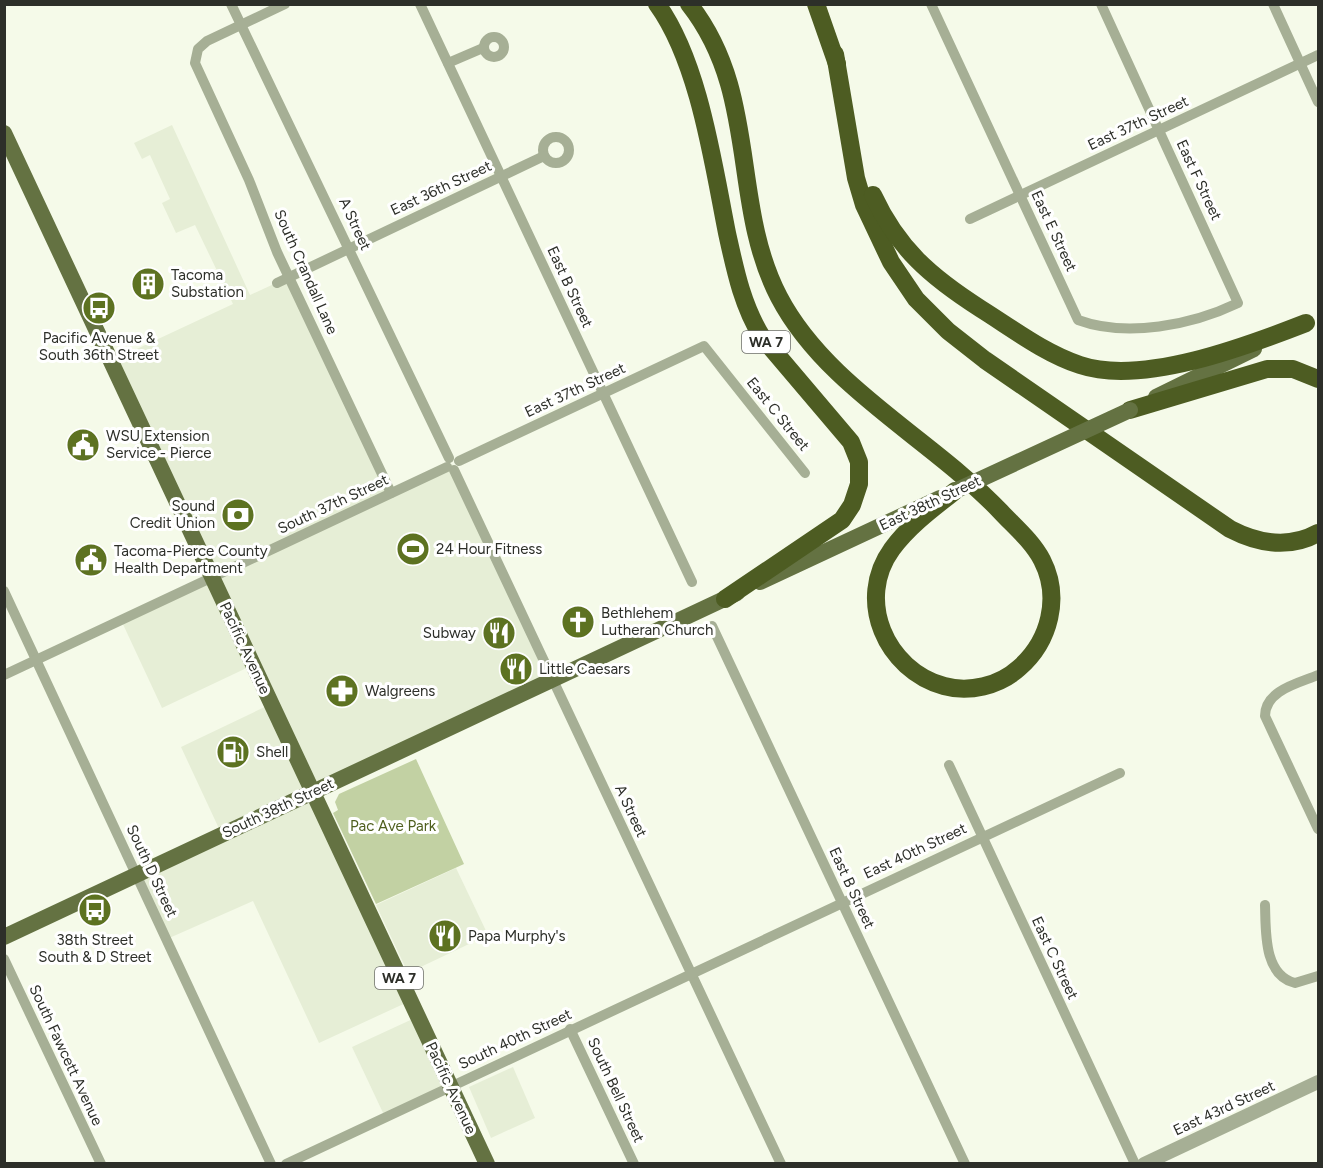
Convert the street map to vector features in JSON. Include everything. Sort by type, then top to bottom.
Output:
[{"type":"highway","name":"WA 7","points":[[657,4],[676,39],[705,126],[736,273],[753,322],[762,337],[848,438],[860,467],[856,496],[842,520],[724,599]]},
{"type":"highway","points":[[689,4],[724,64],[741,128],[758,241],[771,278],[788,313],[820,354],[993,503],[1031,545],[1042,561],[1049,579],[1052,605],[1042,640],[1035,652],[1013,673],[992,684],[973,688],[940,685],[917,675],[902,663],[881,630],[877,611],[876,587],[882,567],[892,550],[925,515],[955,491]]},
{"type":"highway","points":[[816,4],[835,54],[872,192],[897,239],[933,276],[1039,347],[1081,366],[1100,370],[1146,369],[1210,354],[1306,323]]},
{"type":"highway","points":[[835,54],[856,178],[877,233],[899,276],[916,299],[948,331],[985,360],[1219,522],[1247,538],[1264,542],[1290,543],[1318,533]]},
{"type":"highway","points":[[1130,410],[1267,369],[1293,369],[1318,379]]},
{"type":"main road","name":"Pacific Avenue","points":[[4,132],[487,1164]]},
{"type":"main road","name":"East 38th Street","points":[[553,680],[1130,410],[1306,323]]},
{"type":"main road","name":"South 38th Street","points":[[4,937],[553,680]]},
{"type":"street","name":"A Street","points":[[231,4],[243,24],[350,248],[781,1164]]},
{"type":"street","points":[[243,24],[285,4]]},
{"type":"street","name":"East B Street","points":[[420,4],[692,582]]},
{"type":"street","name":"East E Street","points":[[931,4],[1078,320],[1110,329],[1140,328],[1174,323],[1238,303]]},
{"type":"street","name":"East F Street","points":[[1101,4],[1238,303]]},
{"type":"street","points":[[1273,4],[1318,102]]},
{"type":"street","name":"South Crandall Lane","points":[[243,24],[207,41],[198,49],[195,63],[249,180],[289,277],[391,493]]},
{"type":"street","points":[[448,63],[483,48]]},
{"type":"street","name":"East 37th Street","points":[[970,219],[1318,55]]},
{"type":"street","name":"East 36th Street","points":[[277,283],[544,156]]},
{"type":"street","name":"East 37th Street","points":[[452,464],[704,346]]},
{"type":"street","name":"East C Street","points":[[704,346],[805,473]]},
{"type":"street","name":"South 37th Street","points":[[4,675],[452,464]]},
{"type":"street","name":"South D Street","points":[[4,591],[271,1164]]},
{"type":"street","name":"East B Street","points":[[712,626],[965,1164]]},
{"type":"street","points":[[1318,675],[1276,694],[1265,707],[1267,724],[1318,829]]},
{"type":"street","name":"East C Street","points":[[949,765],[1135,1164]]},
{"type":"street","name":"East 40th Street","points":[[691,972],[1120,773]]},
{"type":"street","points":[[1265,905],[1267,948],[1279,972],[1295,983],[1318,976]]},
{"type":"street","name":"South Fawcett Avenue","points":[[4,959],[101,1164]]},
{"type":"street","name":"South 40th Street","points":[[286,1164],[691,972]]},
{"type":"street","name":"South Bell Street","points":[[570,1029],[634,1164]]},
{"type":"street","name":"East 43rd Street","points":[[1144,1164],[1318,1082]]},
{"type":"shaded area","points":[[172,125],[250,295],[289,277],[391,493],[452,464],[553,680],[312,792],[410,1001],[319,1043],[253,901],[167,939],[137,874],[222,835],[181,747],[271,704],[253,665],[162,708],[121,620],[211,577],[111,361],[233,304],[195,225],[176,233],[162,203],[170,199],[150,155],[142,159],[134,143]]},
{"type":"shaded area","points":[[456,868],[488,935],[408,973],[376,905]]},
{"type":"shaded area","points":[[417,1017],[450,1086],[385,1117],[352,1047]]},
{"type":"shaded area","points":[[513,1067],[535,1118],[491,1138],[469,1087]]},
{"type":"green space","name":"Pac Ave Park","points":[[416,759],[464,864],[376,904],[333,813],[338,810],[335,802],[339,794]]},
{"type":"place","name":"Tacoma Substation","points":[[148,284]]},
{"type":"place","name":"Pacific Avenue & South 36th Street","points":[[99,308]]},
{"type":"place","name":"WSU Extension Service - Pierce","points":[[83,445]]},
{"type":"place","name":"Sound Credit Union","points":[[238,515]]},
{"type":"place","name":"24 Hour Fitness","points":[[413,549]]},
{"type":"place","name":"Tacoma-Pierce County Health Department","points":[[91,560]]},
{"type":"place","name":"Bethlehem Lutheran Church","points":[[578,622]]},
{"type":"place","name":"Subway","points":[[499,633]]},
{"type":"place","name":"Little Caesars","points":[[516,669]]},
{"type":"place","name":"Walgreens","points":[[342,691]]},
{"type":"place","name":"Shell","points":[[233,752]]},
{"type":"place","name":"38th Street South & D Street","points":[[95,910]]},
{"type":"place","name":"Papa Murphy's","points":[[445,936]]}]
